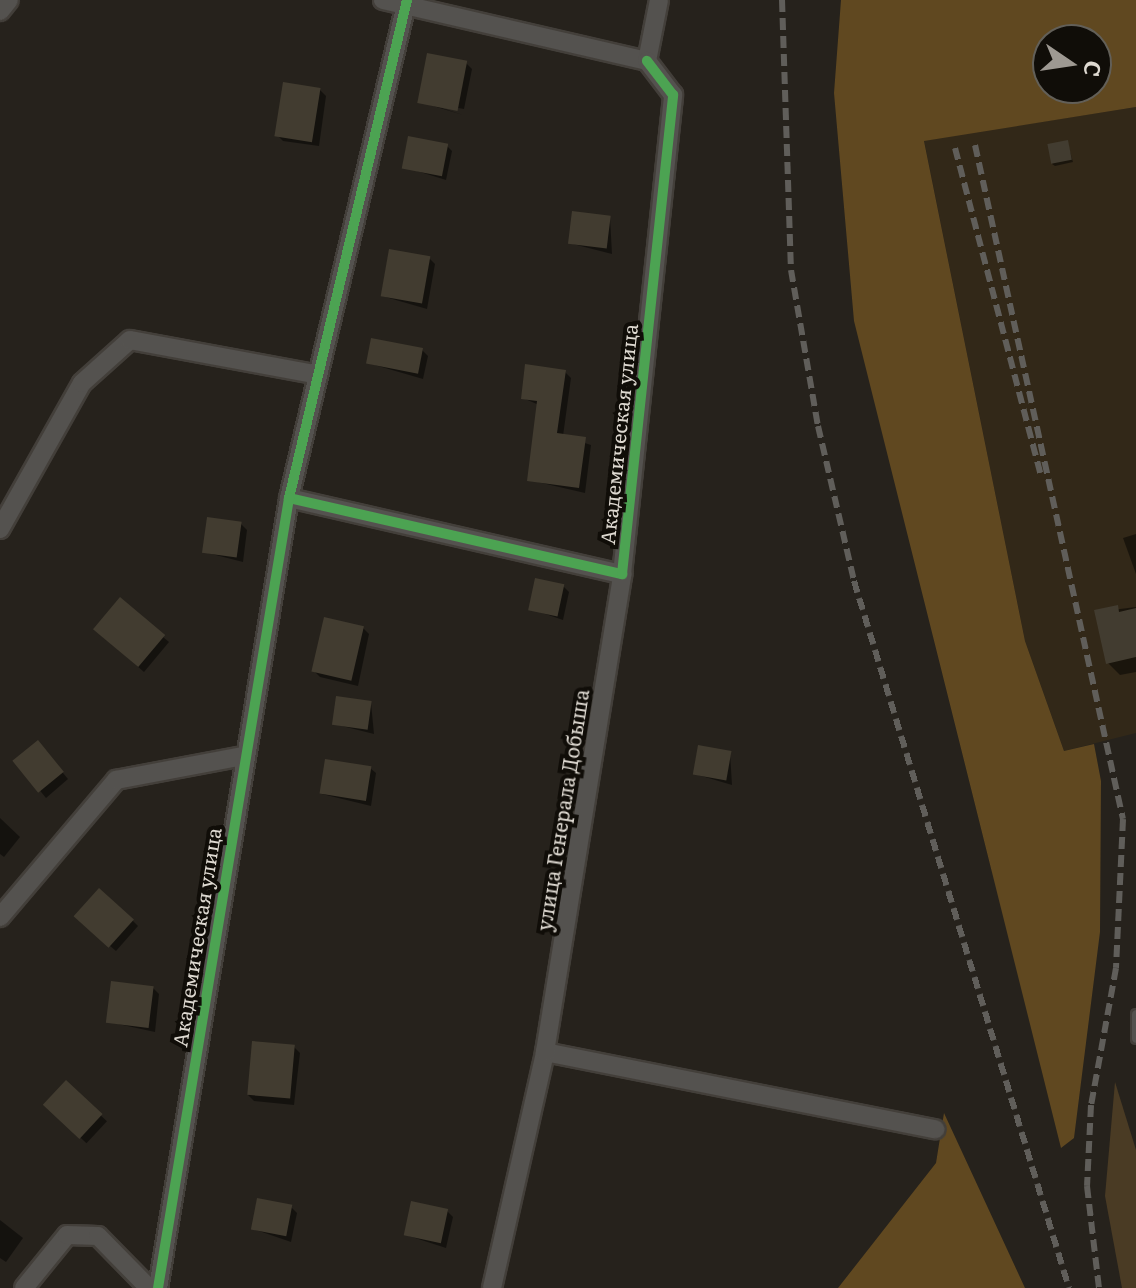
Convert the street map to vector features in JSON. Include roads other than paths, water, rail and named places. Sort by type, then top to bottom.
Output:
[{"type":"street","points":[[0,11],[9,0]]},
{"type":"street","points":[[383,0],[647,61],[659,0]]},
{"type":"street","name":"Академическая улица","points":[[158,1288],[243,756],[289,498],[406,5]]},
{"type":"street","name":"Академическая улица","points":[[289,498],[622,574],[673,95],[647,61]]},
{"type":"street","points":[[0,529],[82,383],[130,340],[318,375]]},
{"type":"street","name":"улица Генерала Добыша","points":[[492,1288],[545,1052],[622,574]]},
{"type":"street","points":[[0,917],[116,780],[243,756]]},
{"type":"street","points":[[545,1052],[935,1129]]},
{"type":"street","points":[[24,1288],[67,1235],[98,1236],[149,1288]]},
{"type":"lane","points":[[1136,1014],[1136,1038]]},
{"type":"railway","points":[[782,0],[791,270],[818,426],[854,581],[1069,1288]]},
{"type":"railway","points":[[975,145],[1123,819],[1116,968],[1091,1105],[1087,1186],[1099,1288]]},
{"type":"railway","points":[[955,148],[1040,473]]}]
